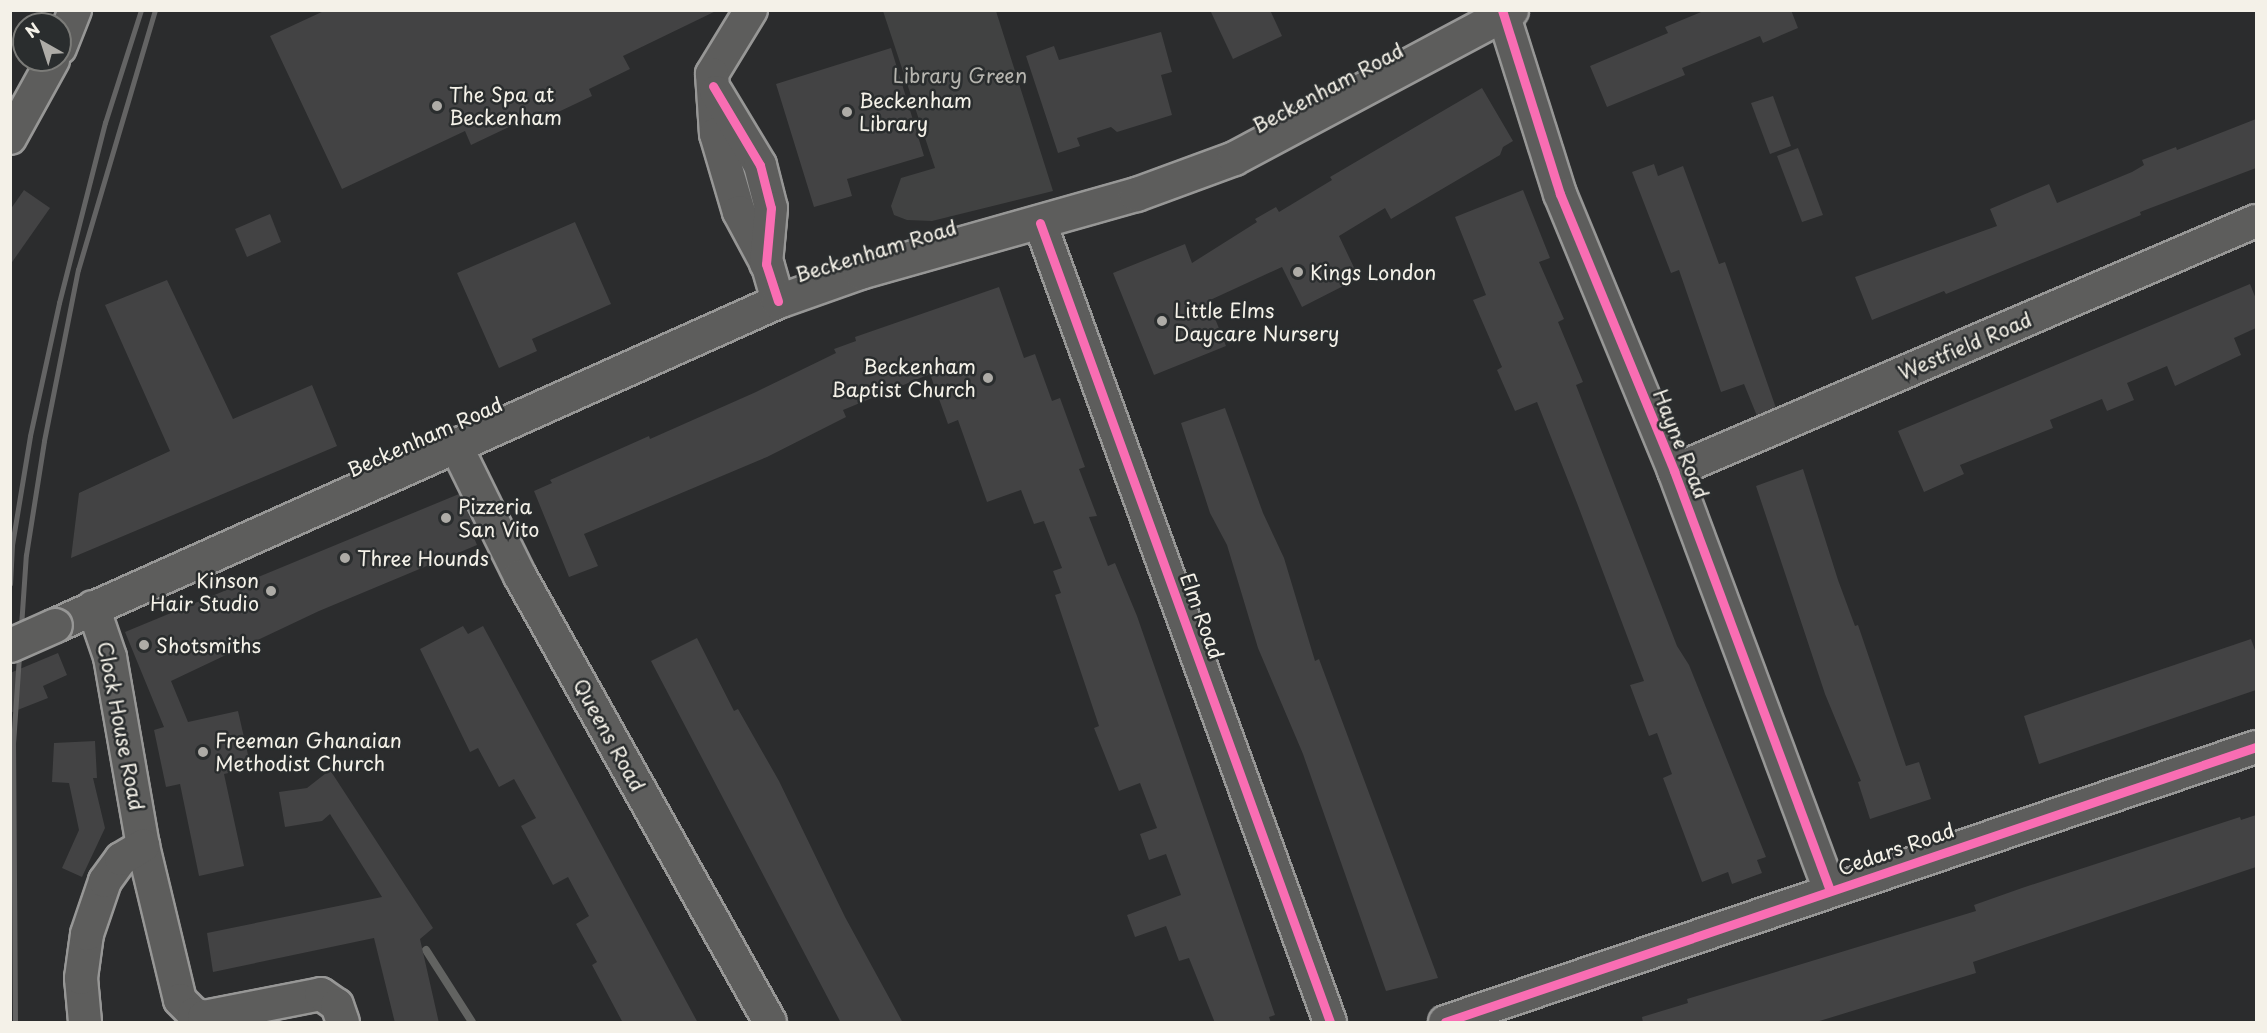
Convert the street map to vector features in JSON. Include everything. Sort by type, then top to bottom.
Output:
[{"type":"main road","name":"Beckenham Road","points":[[10,645],[778,301],[860,272],[1136,194],[1234,158],[1506,12]]},
{"type":"street","points":[[751,10],[716,66],[713,86],[716,134],[739,212],[766,264],[778,301]]},
{"type":"street","name":"Hayne Road","points":[[1506,12],[1560,194],[1674,471],[1830,890]]},
{"type":"street","points":[[10,138],[46,72]]},
{"type":"street","name":"Westfield Road","points":[[1674,471],[2256,221]]},
{"type":"street","name":"Elm Road","points":[[1040,223],[1330,1023]]},
{"type":"street","name":"Queens Road","points":[[455,444],[520,576],[770,1023]]},
{"type":"street","name":"Clock House Road","points":[[93,607],[110,657],[143,846],[175,988],[179,1016],[204,1017],[321,994],[337,1005],[343,1023]]},
{"type":"street","name":"Cedars Road","points":[[1445,1023],[1830,890],[2256,747]]},
{"type":"street","points":[[86,1023],[81,978],[87,934],[105,881],[121,859],[143,846]]},
{"type":"green space","name":"Library Green","points":[[883,11],[996,11],[1053,191],[932,221],[907,220],[894,215],[891,206],[901,178],[935,168]]},
{"type":"building","name":"The Spa at Beckenham","points":[[326,10],[718,10],[623,56],[630,69],[589,89],[592,96],[535,123],[532,116],[471,145],[465,131],[342,189],[270,36]]},
{"type":"building","points":[[1210,10],[1270,10],[1282,36],[1233,59]]},
{"type":"building","points":[[1706,10],[1791,10],[1798,28],[1763,43],[1760,36],[1682,68],[1685,75],[1607,107],[1590,66],[1668,33],[1665,27]]},
{"type":"building","points":[[1161,32],[1172,72],[1161,75],[1172,115],[1117,132],[1111,127],[1077,138],[1080,146],[1058,153],[1026,56],[1054,46],[1059,60]]},
{"type":"building","name":"Beckenham Library","points":[[891,48],[924,156],[847,179],[852,196],[814,207],[776,84]]},
{"type":"building","points":[[1482,88],[1513,141],[1503,147],[1500,155],[1391,219],[1385,208],[1339,236],[1359,278],[1302,307],[1282,267],[1208,301],[1226,346],[1154,375],[1113,273],[1185,244],[1192,263],[1257,222],[1255,219],[1276,207],[1279,212],[1332,180],[1330,177]]},
{"type":"building","points":[[1773,96],[1791,146],[1770,154],[1751,103]]},
{"type":"building","points":[[2256,119],[2256,168],[2140,212],[2141,215],[1946,294],[1944,291],[1872,320],[1855,277],[1997,226],[1990,209],[2049,184],[2057,203],[2132,172],[2144,165],[2142,160],[2176,147],[2177,150]]},
{"type":"building","points":[[1798,148],[1823,215],[1802,222],[1777,156]]},
{"type":"building","points":[[1654,164],[1658,176],[1683,166],[1719,264],[1725,262],[1776,408],[1757,416],[1744,384],[1721,392],[1679,270],[1671,273],[1632,172]]},
{"type":"building","points":[[24,190],[50,208],[10,265],[10,210]]},
{"type":"building","points":[[1523,190],[1550,258],[1539,262],[1564,319],[1558,322],[1583,382],[1576,385],[1677,646],[1689,665],[1766,857],[1757,860],[1762,873],[1732,884],[1728,872],[1702,882],[1663,778],[1672,774],[1657,733],[1649,736],[1630,685],[1644,681],[1577,503],[1537,402],[1515,411],[1497,370],[1502,367],[1473,300],[1486,295],[1455,217]]},
{"type":"building","points":[[270,214],[281,242],[247,257],[235,229]]},
{"type":"building","points":[[575,222],[611,304],[532,339],[537,351],[499,368],[457,273]]},
{"type":"building","points":[[167,280],[233,419],[312,385],[337,446],[71,558],[79,493],[170,451],[105,305]]},
{"type":"building","points":[[2250,284],[2256,299],[2256,328],[2234,338],[2241,355],[2175,386],[2167,366],[2127,383],[2134,400],[2107,411],[2102,399],[2050,420],[2053,428],[1960,465],[1964,474],[1924,492],[1898,431]]},
{"type":"building","points":[[999,287],[1024,358],[1035,354],[1052,401],[1060,398],[1085,467],[1079,469],[1097,516],[1089,517],[1108,566],[1115,563],[1137,616],[1275,1015],[1269,1017],[1271,1023],[1215,1023],[1189,958],[1179,961],[1166,926],[1135,937],[1127,915],[1181,895],[1166,854],[1149,860],[1140,834],[1157,828],[1140,783],[1119,791],[1094,728],[1099,726],[1055,595],[1061,593],[1053,571],[1062,568],[1044,521],[1034,524],[1021,490],[987,502],[958,420],[948,424],[930,374],[843,410],[846,417],[767,457],[584,534],[598,566],[569,577],[534,491],[552,483],[550,480],[756,392],[836,353],[834,349],[856,341],[855,337]]},
{"type":"building","points":[[1225,408],[1263,513],[1284,558],[1315,661],[1319,659],[1438,978],[1386,991],[1303,754],[1258,648],[1227,545],[1210,513],[1181,423]]},
{"type":"building","points":[[1803,469],[1838,580],[1855,626],[1858,625],[1906,766],[1919,762],[1931,799],[1870,819],[1858,782],[1861,781],[1825,694],[1756,486]]},
{"type":"building","points":[[459,494],[474,526],[470,528],[477,545],[319,611],[171,681],[188,722],[238,711],[251,768],[224,774],[244,866],[199,876],[180,784],[166,787],[154,730],[164,727],[125,632]]},
{"type":"building","points":[[463,626],[468,634],[483,626],[698,1023],[623,1023],[592,965],[597,962],[576,924],[589,916],[568,877],[553,885],[521,826],[536,818],[514,779],[499,787],[478,748],[470,752],[420,649]]},
{"type":"building","points":[[697,638],[734,711],[738,709],[779,781],[845,917],[903,1023],[841,1023],[651,661]]},
{"type":"building","points":[[2251,639],[2256,653],[2256,690],[2039,764],[2024,716]]},
{"type":"building","points":[[58,653],[67,675],[43,686],[48,698],[10,713],[10,673]]},
{"type":"building","points":[[95,741],[97,778],[93,778],[105,828],[82,877],[62,868],[79,830],[69,783],[52,782],[54,743]]},
{"type":"building","points":[[330,770],[433,928],[420,939],[439,1023],[395,1023],[374,938],[213,972],[207,933],[382,897],[330,814],[322,821],[285,827],[279,792],[307,788]]},
{"type":"building","points":[[2256,815],[2256,867],[1973,962],[1976,973],[1813,1023],[1643,1023],[1642,1017],[1688,1003],[1687,999],[1976,911],[1974,905],[2022,888],[2240,817],[2241,820]]},
{"type":"waterway","points":[[426,950],[472,1022]]},
{"type":"railway","points":[[10,584],[12,545],[30,436],[59,303],[105,123],[141,10]]},
{"type":"railway","points":[[15,1022],[13,744],[26,555],[44,441],[78,270],[155,10]]},
{"type":"cycle path","points":[[1502,10],[1560,194],[1674,471],[1830,890]]},
{"type":"cycle path","points":[[713,86],[760,165],[771,208],[766,264],[778,301]]},
{"type":"cycle path","points":[[1040,223],[1330,1022]]},
{"type":"cycle path","points":[[1445,1022],[2256,747]]},
{"type":"place","name":"The Spa at Beckenham","points":[[437,106]]},
{"type":"place","name":"Beckenham Library","points":[[847,112]]},
{"type":"place","name":"Kings London","points":[[1298,272]]},
{"type":"place","name":"Little Elms Daycare Nursery","points":[[1162,321]]},
{"type":"place","name":"Beckenham Baptist Church","points":[[988,378]]},
{"type":"place","name":"Pizzeria San Vito","points":[[446,518]]},
{"type":"place","name":"Three Hounds","points":[[345,558]]},
{"type":"place","name":"Kinson Hair Studio","points":[[271,591]]},
{"type":"place","name":"Shotsmiths","points":[[144,645]]},
{"type":"place","name":"Freeman Ghanaian Methodist Church","points":[[203,752]]}]
